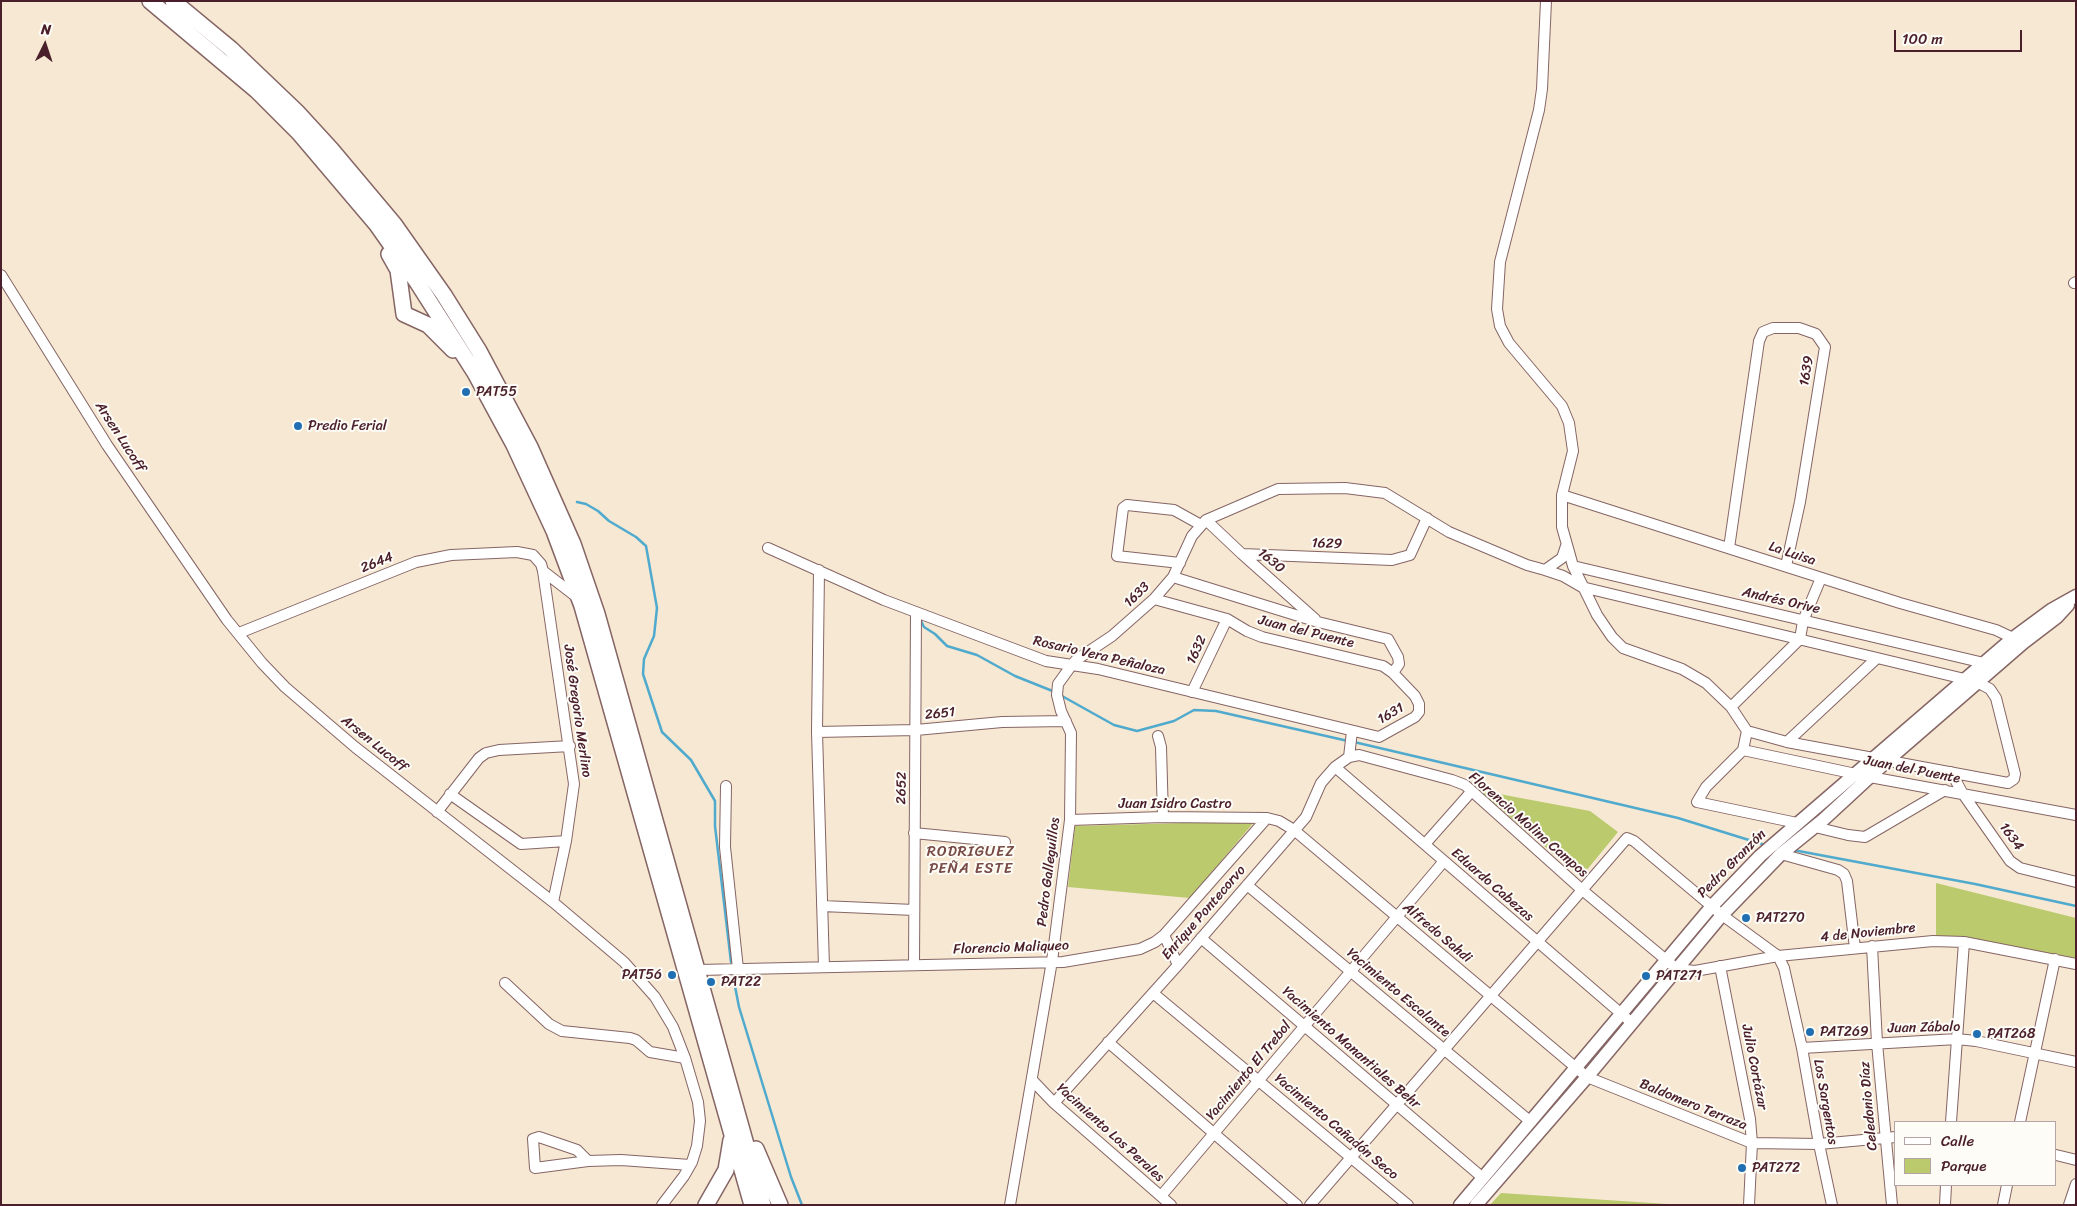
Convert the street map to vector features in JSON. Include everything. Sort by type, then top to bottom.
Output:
[{"type":"highway","points":[[150,1],[256,90],[299,133],[377,225],[417,282],[475,372],[527,472],[563,553],[580,600],[752,1205]]},
{"type":"highway","points":[[173,1],[269,84],[331,149],[394,224],[419,258],[496,380],[549,488],[585,576],[618,686],[764,1205]]},
{"type":"highway","points":[[377,225],[382,241],[398,270],[404,314],[428,325],[475,372]]},
{"type":"highway","points":[[733,1099],[780,1205]]},
{"type":"highway","points":[[706,1205],[724,1176],[727,1165],[731,1143],[728,1119]]},
{"type":"main road","name":"Pedro Granzón","points":[[1971,681],[1984,663],[2013,638],[2050,610],[2076,597]]},
{"type":"main road","name":"Pedro Granzón","points":[[1460,1205],[1712,906],[1760,856],[1856,774],[1881,758],[1971,681],[2056,617],[2076,597]]},
{"type":"main road","name":"Pedro Granzón","points":[[1476,1205],[1587,1077],[1722,914],[1781,854],[1815,827],[1870,776],[1881,758]]},
{"type":"street","points":[[1546,1],[1542,89],[1539,110],[1500,262],[1497,308],[1500,326],[1509,343],[1562,406],[1569,423],[1573,451],[1562,495],[1562,527],[1566,546],[1582,587],[1597,615],[1612,637],[1623,648],[1682,669],[1706,683],[1731,706],[1747,731],[1743,750],[1706,787],[1697,802],[1797,823]]},
{"type":"street","name":"Arsen Lucoff","points":[[1,275],[107,445],[228,620],[285,687],[355,747],[553,902],[624,962],[646,986],[668,1018],[685,1058],[698,1102],[700,1121],[697,1146],[690,1165],[662,1205]]},
{"type":"street","name":"1639","points":[[1729,548],[1760,341],[1763,332],[1774,328],[1799,328],[1816,334],[1824,347],[1800,502],[1786,566]]},
{"type":"street","points":[[1204,523],[1278,489],[1345,488],[1385,493],[1449,532],[1527,565],[1564,576],[1582,587],[1971,681]]},
{"type":"street","name":"La Luisa","points":[[1562,495],[1900,603],[1996,630],[2013,638]]},
{"type":"street","name":"1630","points":[[1180,563],[1117,556],[1123,508],[1127,505],[1174,510],[1204,523],[1242,554],[1318,622]]},
{"type":"street","name":"1629","points":[[1242,554],[1392,560],[1410,555],[1427,518]]},
{"type":"street","name":"1633","points":[[1071,666],[1076,660],[1112,636],[1154,599],[1173,577],[1192,536],[1204,523]]},
{"type":"street","points":[[1545,570],[1562,558],[1566,546]]},
{"type":"street","name":"Rosario Vera Peñaloza","points":[[768,548],[916,612],[1046,661],[1098,670],[1379,738]]},
{"type":"street","name":"2644","points":[[238,633],[416,562],[451,555],[517,552],[533,555]]},
{"type":"street","name":"José Gregorio Merlino","points":[[533,555],[542,564],[544,571],[574,784],[566,841],[553,902]]},
{"type":"street","name":"Andrés Orive","points":[[1573,566],[1984,663]]},
{"type":"street","points":[[818,570],[817,732],[824,967]]},
{"type":"street","points":[[544,571],[580,600]]},
{"type":"street","name":"Juan del Puente","points":[[1154,599],[1228,619],[1248,631],[1262,636],[1383,666],[1393,673],[1399,664],[1398,657],[1388,639],[1318,622],[1173,577]]},
{"type":"street","points":[[1731,706],[1800,639],[1803,621],[1821,578]]},
{"type":"street","name":"2652","points":[[914,965],[916,612]]},
{"type":"street","name":"1632","points":[[1192,692],[1228,619]]},
{"type":"street","points":[[1787,742],[1877,658]]},
{"type":"street","name":"Pedro Galleguillos","points":[[1010,1205],[1052,962],[1070,820],[1071,732],[1058,701],[1058,684],[1071,666]]},
{"type":"street","name":"1631","points":[[1379,738],[1415,717],[1419,712],[1419,704],[1414,696],[1393,673]]},
{"type":"street","name":"Juan del Puente","points":[[1747,731],[1787,742],[2008,783],[2014,779],[2015,774],[1996,698],[1990,689],[1971,681]]},
{"type":"street","name":"2651","points":[[817,732],[916,730],[1002,722],[1066,721]]},
{"type":"street","points":[[1349,757],[1352,731]]},
{"type":"street","points":[[1158,736],[1161,747],[1163,817]]},
{"type":"street","points":[[437,812],[479,758],[486,753],[499,750],[570,746]]},
{"type":"street","name":"Juan del Puente","points":[[1743,750],[1856,774],[2076,815]]},
{"type":"street","name":"Florencio Molina Campos","points":[[1349,757],[1359,755],[1465,785],[1581,889],[1666,961]]},
{"type":"street","name":"Enrique Pontecorvo","points":[[1054,1102],[1178,965],[1306,817],[1321,783],[1335,767],[1349,757]]},
{"type":"street","name":"Eduardo Cabezas","points":[[1335,767],[1632,1023]]},
{"type":"street","name":"1634","points":[[1951,772],[1963,794],[2010,861],[2020,868],[2076,882]]},
{"type":"street","points":[[726,786],[725,847],[738,969]]},
{"type":"street","points":[[1815,827],[1865,837],[1945,790]]},
{"type":"street","points":[[1425,844],[1471,792]]},
{"type":"street","points":[[450,794],[521,844],[566,841]]},
{"type":"street","name":"Juan Isidro Castro","points":[[1070,820],[1163,817],[1267,818],[1279,821]]},
{"type":"street","name":"Florencio Maliqueo","points":[[698,970],[1052,962],[1090,958],[1140,949],[1155,942],[1164,935],[1267,818]]},
{"type":"street","name":"Alfredo Sahdi","points":[[1279,821],[1294,830],[1576,1069]]},
{"type":"street","points":[[914,832],[1004,842]]},
{"type":"street","points":[[1310,1205],[1627,838],[1634,841],[1722,914],[1778,956]]},
{"type":"street","points":[[1781,854],[1838,870],[1844,874],[1855,948]]},
{"type":"street","name":"Yacimiento El Trebol","points":[[1161,1196],[1444,861]]},
{"type":"street","name":"Yacimiento Escalante","points":[[1247,885],[1531,1122]]},
{"type":"street","points":[[822,906],[914,910]]},
{"type":"street","points":[[1164,935],[1178,965]]},
{"type":"street","name":"Yacimiento Manantiales Behr","points":[[1201,938],[1483,1178]]},
{"type":"street","name":"4 de Noviembre","points":[[1677,969],[1696,971],[1778,956],[1933,940],[1964,942],[2076,964]]},
{"type":"street","points":[[1951,1121],[1964,942]]},
{"type":"street","name":"Celedonio Díaz","points":[[1872,946],[1877,1043],[1891,1138],[1892,1205]]},
{"type":"street","name":"Los Sargentos","points":[[1778,956],[1784,968],[1802,1048],[1832,1205]]},
{"type":"street","points":[[2020,1121],[2055,959]]},
{"type":"street","points":[[1666,961],[1677,969]]},
{"type":"street","name":"Julio Cortázar","points":[[1720,966],[1750,1118],[1752,1143],[1748,1205]]},
{"type":"street","points":[[505,984],[549,1024],[562,1032],[630,1038],[636,1040],[650,1052],[685,1058]]},
{"type":"street","name":"Yacimiento Cañadón Seco","points":[[1153,993],[1408,1205]]},
{"type":"street","name":"Juan Zábalo","points":[[1802,1048],[1957,1039],[1976,1041],[2076,1062]]},
{"type":"street","points":[[1108,1042],[1297,1205]]},
{"type":"street","name":"Baldomero Terraza","points":[[1576,1069],[1587,1077],[1752,1143],[1819,1144],[1891,1138]]},
{"type":"street","name":"Yacimiento Los Perales","points":[[1032,1081],[1171,1205]]},
{"type":"street","points":[[588,1161],[577,1150],[539,1137],[533,1139],[535,1168],[588,1161],[621,1160],[690,1165]]},
{"type":"street","points":[[2057,1155],[2076,1160]]},
{"type":"street","points":[[2068,1205],[2076,1184]]},
{"type":"street","points":[[1945,1205],[1946,1186]]},
{"type":"street","points":[[2003,1205],[2007,1186]]},
{"type":"green space","points":[[1478,790],[1590,811],[1618,832],[1581,877]]},
{"type":"green space","points":[[1255,821],[1190,898],[1068,887],[1075,826]]},
{"type":"green space","points":[[1936,883],[2076,918],[2076,961],[1936,939]]},
{"type":"green space","points":[[1501,1193],[1682,1205],[1490,1205]]},
{"type":"waterway","points":[[577,502],[586,504],[598,511],[609,521],[636,537],[646,546],[657,608],[654,636],[644,659],[643,674],[662,732],[691,760],[715,801],[715,826],[731,962]]},
{"type":"waterway","points":[[920,619],[924,627],[935,634],[947,646],[977,655],[1015,676],[1055,692]]},
{"type":"waterway","points":[[1062,696],[1114,725],[1137,731],[1174,721],[1194,710],[1216,711],[1348,741]]},
{"type":"waterway","points":[[1354,742],[1678,818],[1765,845]]},
{"type":"waterway","points":[[1793,850],[1975,884],[2076,906]]},
{"type":"waterway","points":[[733,976],[739,1007],[791,1177],[802,1205]]},
{"type":"place","name":"PAT55","points":[[466,392]]},
{"type":"place","name":"Predio Ferial","points":[[298,426]]},
{"type":"place","name":"PAT270","points":[[1746,918]]},
{"type":"place","name":"PAT56","points":[[672,975]]},
{"type":"place","name":"PAT271","points":[[1646,976]]},
{"type":"place","name":"PAT22","points":[[711,982]]},
{"type":"place","name":"PAT269","points":[[1810,1032]]},
{"type":"place","name":"PAT268","points":[[1977,1034]]},
{"type":"place","name":"PAT272","points":[[1742,1168]]},
{"type":"district","name":"RODRIGUEZ PEÑA ESTE","points":[[971,860]]}]
